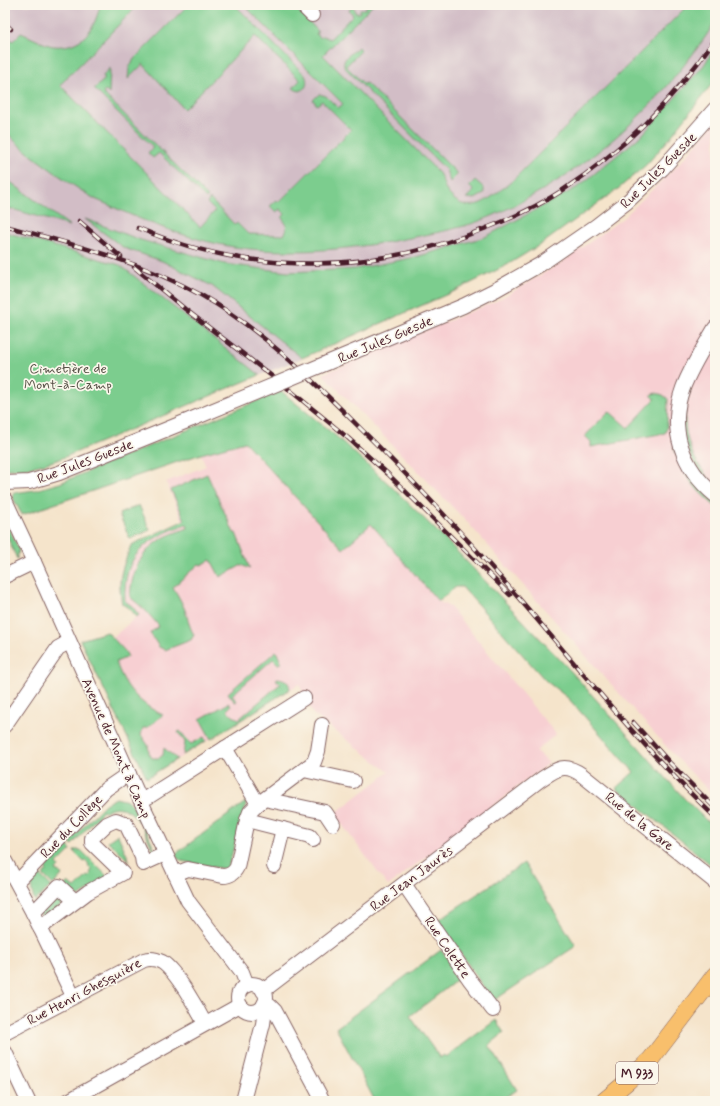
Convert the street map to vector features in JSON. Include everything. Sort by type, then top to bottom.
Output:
[{"type":"main road","name":"M 933","points":[[609,1101],[651,1059],[671,1035],[715,975]]},
{"type":"main road","name":"M 933","points":[[609,1101],[658,1065],[715,990]]},
{"type":"street","points":[[302,5],[312,15]]},
{"type":"street","name":"Rue Jules Guesde","points":[[5,483],[29,482],[59,473],[192,420],[423,323],[483,296],[550,257],[596,226],[627,202],[684,146],[715,109]]},
{"type":"street","points":[[715,328],[684,386],[677,419],[679,439],[687,461],[694,474],[715,495]]},
{"type":"street","name":"Avenue de Mont à Camp","points":[[5,500],[165,854],[188,901],[242,972],[247,985]]},
{"type":"street","points":[[5,576],[34,562]]},
{"type":"street","points":[[5,725],[56,651],[61,646],[69,642]]},
{"type":"street","points":[[141,800],[304,698]]},
{"type":"street","points":[[175,874],[188,869],[223,876],[232,874],[237,867],[250,812],[262,801],[304,770],[315,759],[322,725]]},
{"type":"street","points":[[225,748],[262,801]]},
{"type":"street","name":"Rue de la Gare","points":[[561,768],[574,770],[588,779],[715,882]]},
{"type":"street","name":"Rue Jean Jaurès","points":[[263,1002],[404,884],[553,771],[561,768]]},
{"type":"street","points":[[304,770],[353,782]]},
{"type":"street","name":"Rue du Collège","points":[[16,880],[22,877],[106,789],[129,774]]},
{"type":"street","points":[[262,801],[269,800],[325,812],[333,824]]},
{"type":"street","points":[[123,873],[92,843],[92,838],[106,824],[116,820],[126,824],[142,857],[143,864]]},
{"type":"street","points":[[247,820],[310,836],[313,840]]},
{"type":"street","points":[[274,866],[283,829]]},
{"type":"street","points":[[40,928],[88,892],[123,873],[165,854]]},
{"type":"street","points":[[5,861],[33,913],[73,996]]},
{"type":"street","name":"Rue Colette","points":[[404,884],[465,973],[493,1010]]},
{"type":"street","points":[[33,913],[59,886],[75,902]]},
{"type":"street","name":"Rue Henri Ghesquière","points":[[5,1033],[144,960],[155,959],[163,962],[169,968],[187,992],[205,1024]]},
{"type":"street","points":[[243,1101],[264,1017],[263,1002],[256,985],[247,985],[239,992],[238,999],[242,1009],[249,1012],[256,1012],[263,1002]]},
{"type":"street","points":[[263,1002],[274,1009],[323,1101]]},
{"type":"street","points":[[68,1101],[240,1005]]},
{"type":"street","points":[[263,1024],[272,1020],[283,1024]]},
{"type":"street","points":[[5,1052],[28,1101]]},
{"type":"shaded area","points":[[5,5],[715,5],[715,80],[669,139],[646,165],[618,189],[543,243],[507,265],[457,290],[302,358],[193,403],[84,307],[5,278]]},
{"type":"shaded area","points":[[715,123],[715,797],[673,754],[467,522],[323,374],[498,300],[561,263],[623,218],[679,164]]},
{"type":"shaded area","points":[[244,442],[343,549],[371,523],[438,601],[450,607],[556,734],[536,751],[549,763],[388,886],[334,814],[389,772],[313,714],[299,684],[147,778],[80,640],[107,632],[113,637],[136,617],[130,609],[122,604],[120,596],[119,580],[131,545],[183,521],[166,482],[206,466],[201,454]]},
{"type":"green space","points":[[100,5],[138,5],[60,85],[200,227],[215,211],[207,203],[210,199],[235,225],[237,223],[248,234],[284,235],[286,226],[282,218],[285,214],[280,209],[276,212],[270,206],[277,200],[279,202],[351,130],[322,101],[317,105],[313,100],[319,94],[326,96],[338,108],[343,104],[244,5],[293,5],[318,31],[316,34],[320,38],[323,36],[330,39],[353,15],[349,10],[353,7],[355,9],[355,13],[360,13],[360,9],[366,9],[366,5],[373,5],[323,55],[439,173],[448,193],[456,201],[464,205],[480,203],[496,194],[511,182],[688,5],[715,5],[715,18],[706,36],[674,78],[633,122],[576,168],[556,182],[514,206],[483,220],[464,226],[392,241],[325,250],[280,251],[234,247],[191,237],[149,223],[95,199],[67,181],[25,150],[5,130],[5,34],[13,41],[21,33],[53,46],[72,44],[86,36],[95,22]]},
{"type":"green space","points":[[188,5],[235,5],[305,75],[307,82],[305,88],[300,91],[293,88],[300,80],[255,36],[184,109],[143,64],[128,79],[129,68],[134,59]]},
{"type":"green space","points":[[358,47],[361,51],[346,66],[364,84],[366,83],[458,174],[450,182],[446,170],[345,68],[345,59]]},
{"type":"green space","points":[[715,47],[715,80],[669,139],[646,165],[618,189],[543,243],[507,265],[457,290],[302,358],[212,286],[162,261],[124,248],[85,219],[141,240],[225,264],[288,272],[355,269],[416,257],[485,237],[578,187],[642,135],[704,65]]},
{"type":"green space","points":[[110,68],[109,94],[105,90],[103,93],[208,197],[206,199],[159,153],[153,158],[148,153],[153,147],[94,89],[105,79],[103,76]]},
{"type":"green space","points":[[5,178],[70,226],[5,207]]},
{"type":"green space","points":[[475,180],[484,188],[484,194],[475,199],[466,198],[474,191],[469,186]]},
{"type":"green space","name":"Cimetière de Mont-à-Camp","points":[[5,232],[120,265],[260,375],[60,459],[26,468],[5,469]]},
{"type":"green space","points":[[688,388],[691,389],[685,415],[688,440],[698,464],[715,485],[715,489],[697,468],[685,442],[682,420]]},
{"type":"green space","points":[[281,391],[337,437],[391,486],[450,544],[568,668],[684,798],[715,829],[715,868],[616,788],[634,772],[568,698],[546,681],[462,587],[456,587],[438,601],[371,524],[343,549],[245,442],[201,454],[22,515],[13,498],[13,493],[35,490],[60,483]]},
{"type":"green space","points":[[656,393],[663,395],[668,399],[667,428],[665,433],[591,447],[591,442],[585,436],[609,411],[628,428],[655,399],[651,395]]},
{"type":"green space","points":[[673,446],[710,498],[715,502],[715,506],[700,493],[689,479]]},
{"type":"green space","points":[[207,474],[234,533],[236,533],[250,569],[242,565],[220,577],[211,560],[201,565],[199,564],[173,587],[184,607],[194,635],[191,640],[165,650],[159,647],[150,633],[159,626],[145,610],[130,597],[132,582],[136,568],[148,549],[170,534],[188,528],[187,524],[160,536],[149,543],[140,550],[133,560],[128,571],[125,585],[125,601],[132,606],[139,615],[137,617],[130,609],[122,604],[120,587],[121,574],[131,545],[185,520],[171,490]]},
{"type":"green space","points":[[139,505],[150,530],[130,539],[119,514]]},
{"type":"green space","points":[[5,519],[19,550],[17,559],[5,532]]},
{"type":"green space","points":[[107,632],[125,651],[128,657],[116,662],[123,679],[140,700],[154,711],[163,715],[147,728],[143,728],[141,735],[148,745],[149,753],[152,758],[159,758],[163,755],[164,748],[177,759],[147,778],[80,640]]},
{"type":"green space","points":[[276,651],[281,662],[279,665],[273,659],[232,695],[237,701],[235,702],[228,693]]},
{"type":"green space","points":[[278,678],[287,681],[290,689],[211,739],[200,719],[229,703],[231,706],[227,710],[239,719],[280,684],[276,679]]},
{"type":"green space","points":[[180,731],[191,744],[204,737],[206,741],[183,755],[185,742],[178,732]]},
{"type":"green space","points":[[116,798],[128,801],[136,808],[157,854],[155,855],[140,820],[138,821],[128,811],[119,808],[109,809],[105,812],[103,811],[72,845],[69,842],[105,804]]},
{"type":"green space","points":[[247,801],[228,868],[225,869],[181,861],[174,855]]},
{"type":"green space","points":[[118,835],[130,862],[108,841]]},
{"type":"green space","points":[[67,845],[71,850],[57,864],[59,867],[56,870],[62,875],[53,885],[43,875],[47,870],[45,868]]},
{"type":"green space","points":[[75,850],[81,850],[109,878],[78,897],[64,886],[68,882],[75,888],[87,876],[89,877],[92,870],[86,861],[84,862],[74,852]]},
{"type":"green space","points":[[524,863],[576,946],[493,1001],[438,920]]},
{"type":"green space","points":[[39,874],[51,886],[35,901],[32,893],[32,883]]},
{"type":"green space","points":[[58,890],[69,898],[44,920],[39,911]]},
{"type":"green space","points":[[441,950],[461,977],[410,1016],[440,1058],[444,1055],[446,1057],[496,1020],[504,1033],[489,1045],[517,1090],[499,1101],[375,1101],[336,1028]]},
{"type":"railway","points":[[5,24],[11,29]]},
{"type":"railway","points":[[138,228],[181,244],[225,255],[269,262],[314,264],[358,261],[402,254],[446,243],[489,227],[527,210],[563,190],[607,158],[665,103],[683,82],[715,39]]},
{"type":"railway","points":[[79,221],[121,257]]},
{"type":"railway","points":[[5,226],[105,254],[154,272],[178,283],[223,308],[264,338],[321,389],[378,445],[438,508],[497,573],[638,737],[688,791],[715,817]]},
{"type":"railway","points":[[134,267],[348,438],[388,474],[510,595]]},
{"type":"railway","points":[[633,722],[670,763],[715,808]]}]
